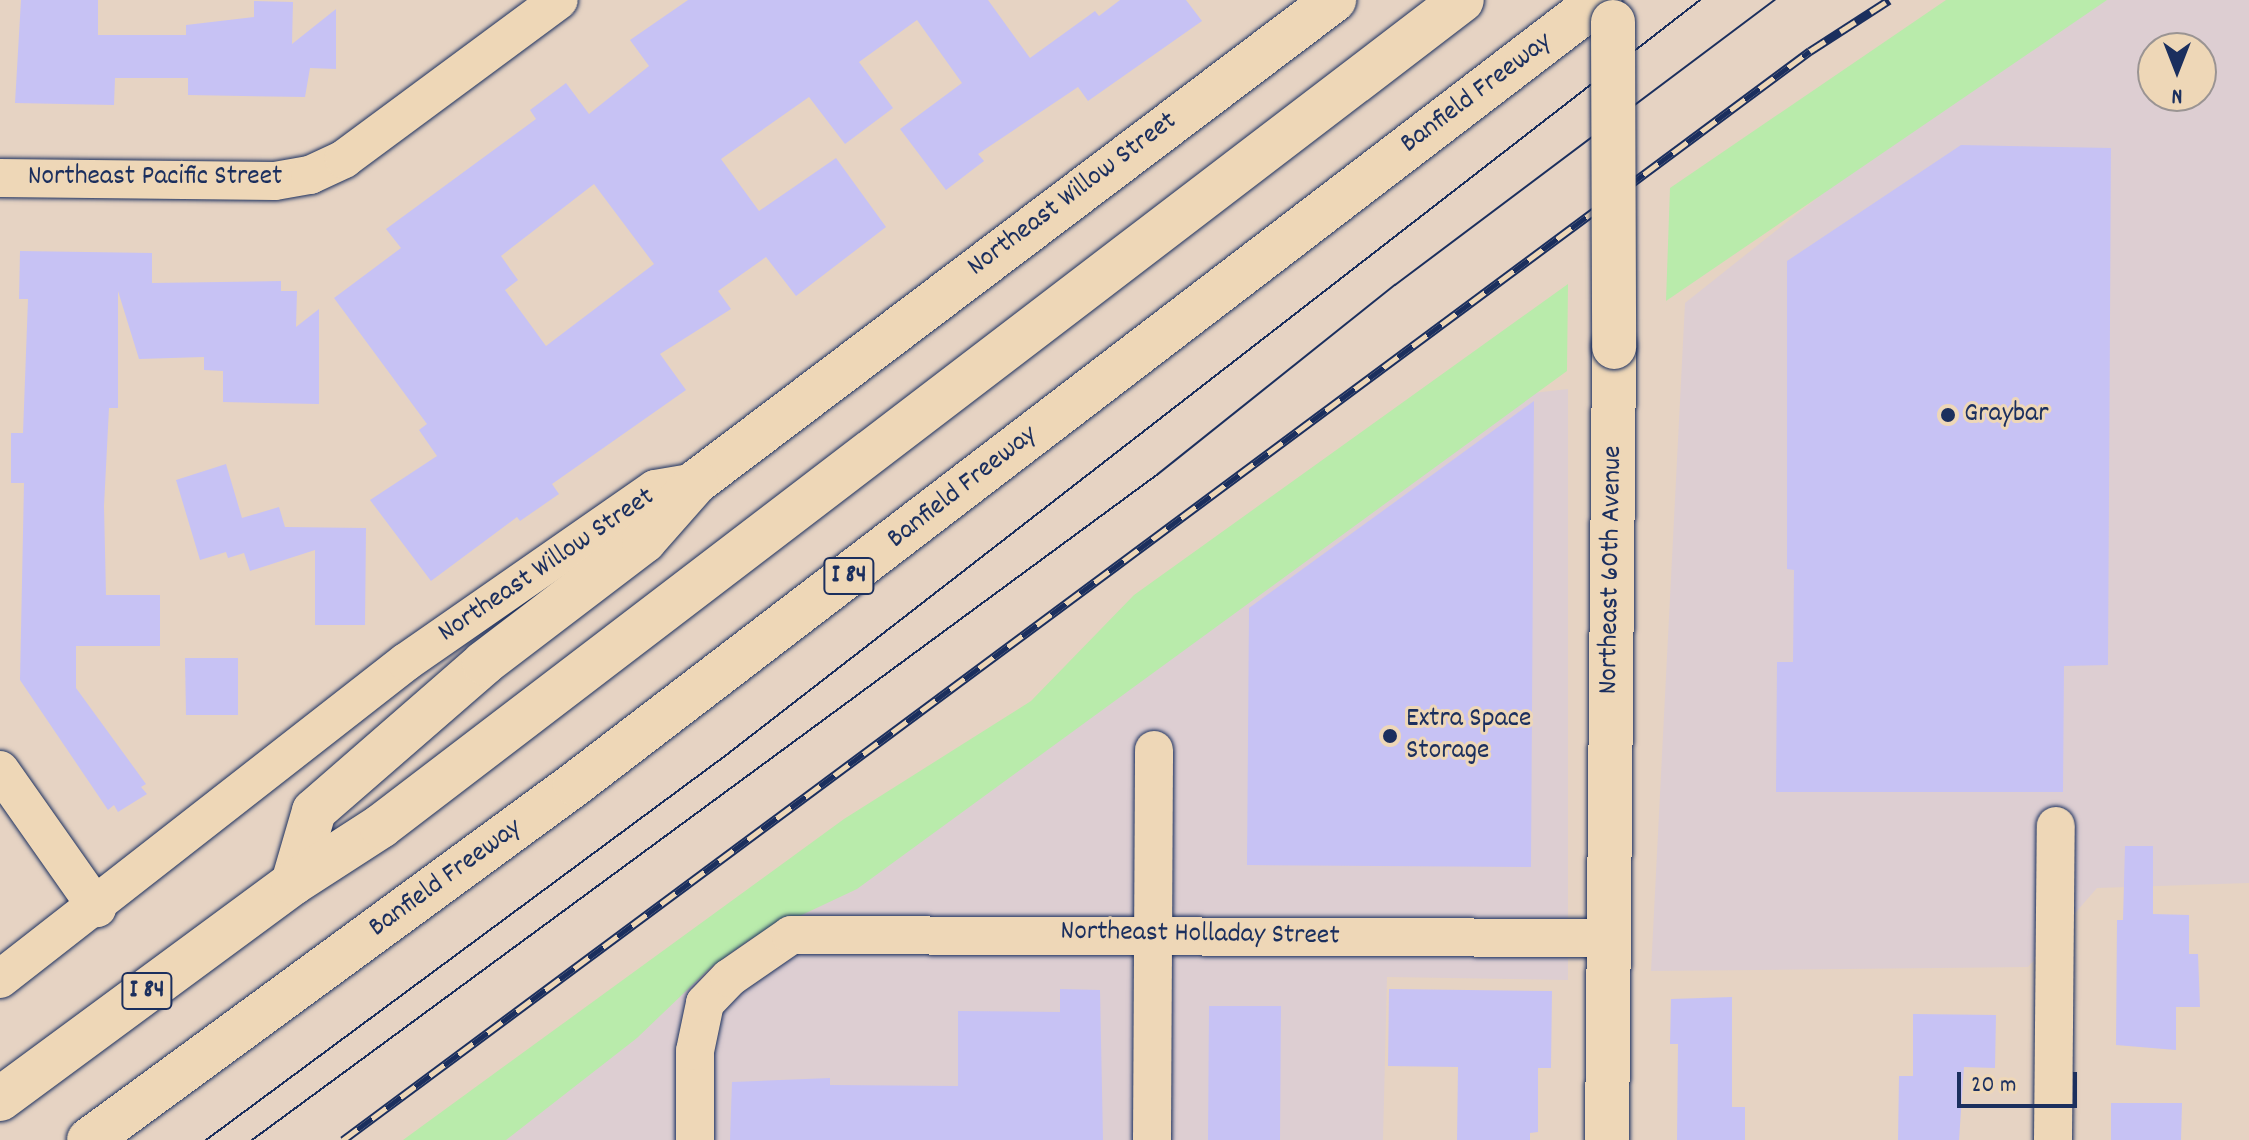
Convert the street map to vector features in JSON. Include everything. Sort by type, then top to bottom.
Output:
[{"type":"main road","name":"Northeast Willow Street","points":[[696,482],[1334,0]]},
{"type":"main road","name":"I 84","points":[[0,1099],[293,883],[381,826],[1462,0]]},
{"type":"main road","name":"Banfield Freeway","points":[[89,1140],[599,765],[1600,0]]},
{"type":"main road","name":"Northeast 60th Avenue","points":[[1607,1140],[1614,0]]},
{"type":"main road","points":[[293,883],[314,811],[484,663],[644,541],[696,482]]},
{"type":"street","name":"Northeast Pacific Street","points":[[0,178],[275,181],[310,175],[344,159],[559,0]]},
{"type":"street","name":"Northeast Willow Street","points":[[0,979],[97,908],[406,662],[655,489],[696,482]]},
{"type":"street","points":[[1152,1140],[1154,750]]},
{"type":"street","points":[[0,770],[97,908]]},
{"type":"street","points":[[2053,1140],[2056,826]]},
{"type":"street","name":"Northeast Holladay Street","points":[[695,1140],[695,1051],[705,1003],[729,978],[791,935],[1608,938]]},
{"type":"shaded area","points":[[2066,0],[2249,0],[2249,883],[2097,888],[2028,967],[1651,971],[1685,303]]},
{"type":"shaded area","points":[[1568,389],[1568,980],[1387,977],[1383,1140],[475,1140],[1515,395]]},
{"type":"green space","points":[[1946,0],[2107,0],[1666,301],[1670,188]]},
{"type":"green space","points":[[1568,284],[1567,371],[857,889],[749,940],[710,968],[637,1038],[506,1140],[403,1140],[844,819],[1031,701],[1134,595]]},
{"type":"building","points":[[21,0],[98,0],[98,35],[186,35],[186,25],[254,17],[254,1],[293,2],[292,44],[336,9],[336,69],[310,68],[305,97],[188,95],[188,78],[115,78],[114,105],[15,103]]},
{"type":"building","points":[[688,0],[988,0],[1030,58],[1095,11],[1099,16],[1120,0],[1186,0],[1202,21],[1088,101],[1078,87],[978,154],[984,161],[946,190],[900,129],[962,83],[917,20],[859,62],[893,108],[845,144],[809,97],[721,159],[759,211],[836,158],[886,227],[796,296],[766,257],[718,291],[731,309],[660,354],[686,390],[552,484],[559,494],[520,521],[517,517],[431,581],[370,500],[437,456],[419,430],[427,424],[334,298],[401,248],[386,229],[536,119],[530,110],[566,83],[589,114],[649,66],[630,40]],"holes":[[[594,184],[654,264],[546,346],[505,290],[518,280],[501,256]]]},
{"type":"building","name":"Graybar","points":[[1961,145],[2111,148],[2108,665],[2064,666],[2063,792],[1776,792],[1777,662],[1793,662],[1794,570],[1787,569],[1787,261]]},
{"type":"building","points":[[20,251],[152,253],[152,283],[281,281],[281,291],[297,291],[296,327],[319,309],[319,404],[223,402],[223,371],[204,370],[204,357],[139,359],[118,291],[118,408],[109,408],[104,506],[106,595],[160,595],[160,646],[76,646],[76,688],[146,784],[141,787],[147,794],[118,812],[114,805],[108,810],[20,680],[24,483],[11,483],[11,433],[23,433],[28,299],[19,299]]},
{"type":"building","name":"Extra Space Storage","points":[[1534,401],[1531,867],[1247,865],[1249,608]]},
{"type":"building","points":[[226,464],[242,518],[279,507],[285,527],[366,528],[365,625],[315,625],[315,550],[250,571],[244,553],[228,558],[226,552],[200,560],[176,480]]},
{"type":"building","points":[[185,658],[238,658],[238,715],[186,715]]},
{"type":"building","points":[[2125,846],[2153,846],[2153,914],[2189,915],[2189,954],[2198,954],[2200,1007],[2176,1007],[2176,1050],[2116,1045],[2117,920],[2123,920]]},
{"type":"building","points":[[1060,989],[1100,990],[1103,1140],[730,1140],[732,1082],[830,1078],[830,1085],[958,1086],[958,1011],[1060,1012]]},
{"type":"building","points":[[1389,989],[1552,991],[1551,1068],[1538,1068],[1538,1132],[1530,1133],[1530,1140],[1457,1140],[1458,1067],[1388,1066]]},
{"type":"building","points":[[1732,997],[1732,1107],[1745,1107],[1745,1140],[1677,1140],[1678,1044],[1670,1044],[1671,999]]},
{"type":"building","points":[[1209,1006],[1281,1006],[1280,1140],[1208,1140]]},
{"type":"building","points":[[1913,1014],[1996,1015],[1995,1068],[1964,1067],[1959,1140],[1898,1140],[1899,1076],[1913,1076]]},
{"type":"building","points":[[2111,1103],[2182,1103],[2181,1140],[2111,1140]]},
{"type":"tram line","points":[[206,1140],[725,756],[1700,0]]},
{"type":"tram line","points":[[252,1140],[1158,474],[1395,285],[1775,0]]},
{"type":"railway","points":[[343,1140],[1810,51],[1889,0]]},
{"type":"place","name":"Graybar","points":[[1948,415]]},
{"type":"place","name":"Extra Space Storage","points":[[1390,736]]}]
